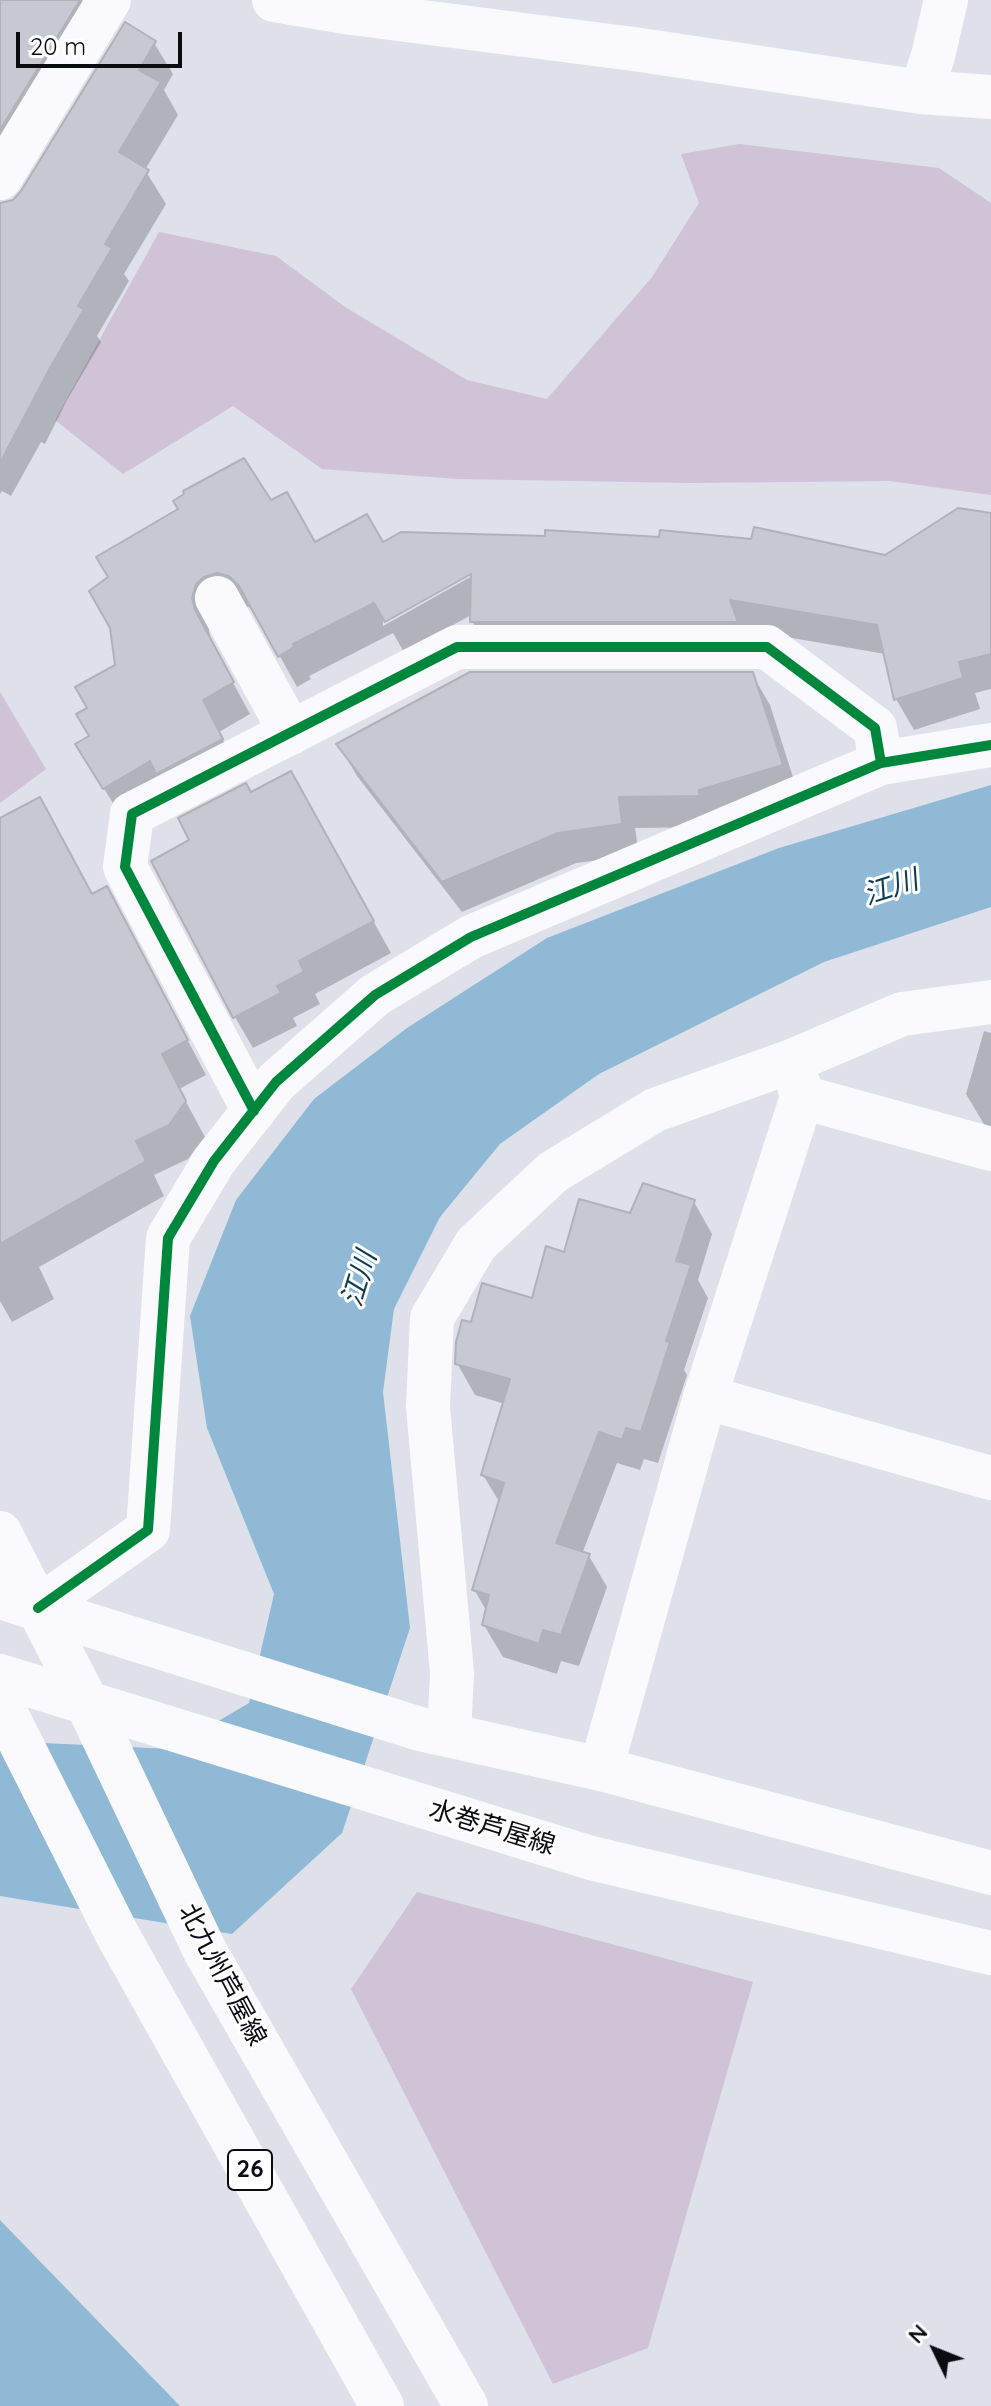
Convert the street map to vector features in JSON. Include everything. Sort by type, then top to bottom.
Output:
[{"type":"street","points":[[0,178],[109,0]]},
{"type":"street","points":[[274,0],[387,9],[921,92],[991,97]]},
{"type":"street","points":[[921,92],[946,0]]},
{"type":"street","points":[[217,598],[291,733]]},
{"type":"street","points":[[254,1111],[125,867],[132,814],[457,647],[767,647],[875,728],[881,763]]},
{"type":"street","points":[[19,1602],[148,1530],[168,1238],[214,1161],[276,1082],[375,995],[471,937],[881,763],[991,745]]},
{"type":"street","points":[[434,1732],[452,1673],[428,1407],[432,1318],[476,1244],[553,1172],[655,1110],[797,1079],[902,1014],[991,1002]]},
{"type":"street","points":[[797,1079],[991,1149]]},
{"type":"street","points":[[601,1769],[797,1079]]},
{"type":"street","points":[[705,1397],[991,1478]]},
{"type":"street","name":"北九州芦屋線","points":[[0,1533],[19,1602],[93,1718],[205,1951],[466,2406]]},
{"type":"street","points":[[19,1602],[434,1732],[601,1769],[991,1873]]},
{"type":"street","name":"水巻芦屋線","points":[[0,1676],[93,1718],[199,1737],[591,1858],[991,1953]]},
{"type":"street","name":"26","points":[[5,1712],[117,1934],[382,2406]]},
{"type":"shaded area","points":[[739,144],[939,168],[991,203],[991,495],[890,481],[690,483],[458,479],[322,469],[233,406],[123,474],[55,420],[159,232],[276,256],[345,307],[467,380],[547,399],[652,277],[699,203],[681,154]]},
{"type":"shaded area","points":[[0,692],[46,769],[0,803]]},
{"type":"shaded area","points":[[417,1892],[753,1982],[648,2348],[553,2384],[351,1989]]},
{"type":"water","name":"江川","points":[[991,785],[991,907],[824,962],[599,1074],[500,1144],[440,1217],[394,1309],[383,1392],[410,1628],[342,1833],[232,1934],[0,1896],[0,1741],[171,1749],[249,1703],[274,1594],[207,1428],[190,1316],[236,1200],[314,1099],[407,1028],[547,938],[779,848]]},
{"type":"water","points":[[0,2220],[180,2406],[0,2406]]},
{"type":"building","points":[[0,0],[80,0],[0,130]]},
{"type":"building","points":[[125,22],[156,41],[139,70],[161,82],[119,152],[149,170],[105,244],[112,248],[78,306],[84,309],[0,463],[0,203],[13,200],[21,191]]},
{"type":"building","points":[[244,458],[271,500],[287,492],[315,542],[367,514],[383,542],[401,532],[545,536],[545,530],[659,537],[660,530],[751,539],[754,527],[885,555],[958,508],[991,513],[991,654],[959,662],[963,678],[894,700],[877,625],[730,600],[738,622],[470,622],[471,574],[385,622],[374,603],[293,644],[294,647],[278,657],[239,586],[229,576],[217,573],[204,577],[196,584],[192,598],[195,610],[234,682],[203,700],[223,739],[156,774],[150,761],[103,789],[75,744],[89,736],[76,714],[87,708],[75,687],[115,665],[110,628],[89,591],[108,577],[96,557],[178,509],[173,501],[184,494],[183,491]]},
{"type":"building","points":[[470,672],[753,672],[783,765],[699,790],[699,796],[619,797],[622,824],[558,833],[442,882],[336,744]]},
{"type":"building","points":[[291,771],[374,921],[299,961],[304,972],[277,986],[281,993],[233,1018],[151,861],[189,840],[178,818],[246,783],[251,792]]},
{"type":"building","points":[[40,797],[92,894],[107,886],[188,1040],[162,1054],[186,1101],[169,1125],[136,1141],[146,1161],[0,1244],[0,818]]},
{"type":"building","points":[[643,1183],[695,1200],[676,1261],[691,1265],[641,1432],[626,1428],[622,1440],[599,1432],[556,1543],[590,1554],[561,1635],[543,1630],[539,1644],[482,1625],[489,1595],[472,1590],[504,1483],[481,1475],[510,1379],[455,1364],[456,1342],[462,1320],[471,1322],[482,1283],[532,1298],[546,1246],[564,1252],[579,1199],[630,1213]]},
{"type":"cycle path","points":[[254,1111],[125,867],[132,814],[457,647],[767,647],[875,728],[881,763]]},
{"type":"cycle path","points":[[38,1608],[148,1530],[168,1238],[214,1161],[276,1082],[375,995],[471,937],[881,763],[991,745]]}]
